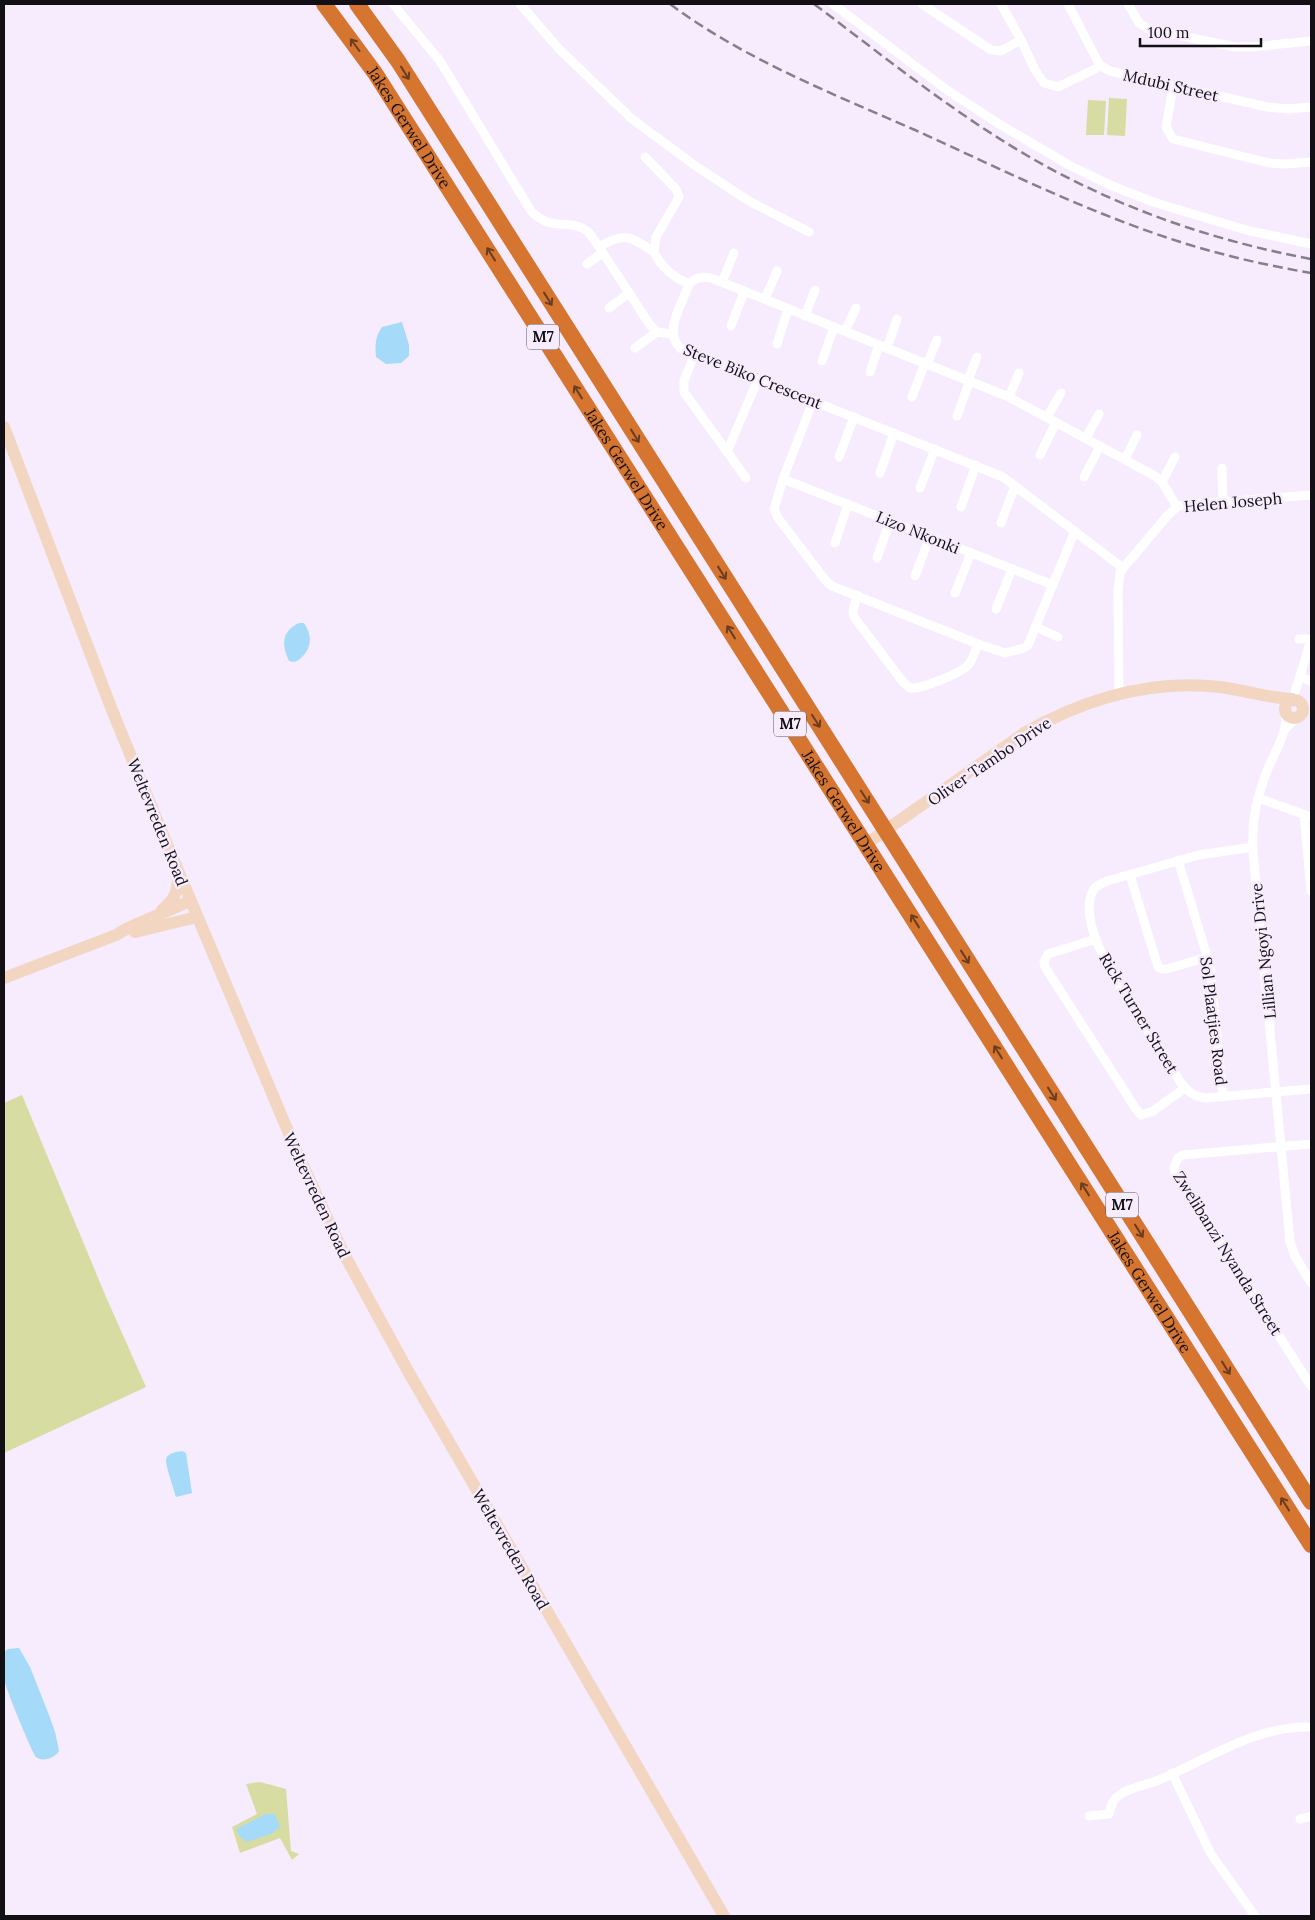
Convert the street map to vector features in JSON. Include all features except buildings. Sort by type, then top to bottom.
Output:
[{"type":"highway","name":"Jakes Gerwel Drive","points":[[324,4],[375,73],[1311,1545]]},
{"type":"highway","name":"Jakes Gerwel Drive","points":[[357,4],[403,70],[1311,1502]]},
{"type":"street","points":[[394,4],[440,61],[531,211],[537,217],[552,224],[579,226],[591,235],[650,325],[657,332],[672,334]]},
{"type":"street","points":[[520,4],[559,48],[632,119],[696,167],[749,200],[809,232]]},
{"type":"street","points":[[833,4],[947,90],[999,124],[1069,165],[1110,185],[1152,202],[1246,230],[1311,244]]},
{"type":"street","points":[[922,4],[991,50],[1001,51],[1021,40]]},
{"type":"street","points":[[1001,4],[1040,78],[1051,86],[1058,86],[1101,66]]},
{"type":"street","name":"Mdubi Street","points":[[1068,4],[1101,66],[1110,72],[1267,107],[1288,109],[1311,108]]},
{"type":"street","points":[[1128,4],[1139,23],[1149,29],[1227,46],[1251,48],[1311,41]]},
{"type":"street","points":[[1173,86],[1166,127],[1173,139],[1269,163],[1311,162]]},
{"type":"street","points":[[645,157],[676,189],[679,197],[656,237],[654,252]]},
{"type":"street","points":[[587,264],[608,242],[623,237],[632,238],[654,252],[664,267],[682,281],[690,284],[692,281],[703,277],[722,282],[1009,397],[1124,459],[1162,482],[1177,507]]},
{"type":"street","points":[[722,282],[734,253]]},
{"type":"street","points":[[765,299],[777,271]]},
{"type":"street","name":"Steve Biko Crescent","points":[[690,284],[674,323],[672,334],[680,348],[1003,477],[1123,568]]},
{"type":"street","points":[[805,316],[816,290]]},
{"type":"street","points":[[731,326],[744,292]]},
{"type":"street","points":[[609,308],[629,293]]},
{"type":"street","points":[[845,331],[856,308]]},
{"type":"street","points":[[777,344],[788,309]]},
{"type":"street","points":[[870,372],[897,319]]},
{"type":"street","points":[[822,361],[834,327]]},
{"type":"street","points":[[635,348],[657,332]]},
{"type":"street","points":[[912,397],[937,340]]},
{"type":"street","points":[[694,355],[684,381],[684,392],[746,478]]},
{"type":"street","points":[[956,416],[977,357]]},
{"type":"street","points":[[1009,397],[1019,373]]},
{"type":"street","points":[[727,452],[758,379]]},
{"type":"street","points":[[1047,417],[1060,393]]},
{"type":"street","points":[[813,400],[783,479],[774,505],[774,511],[828,583],[978,644],[1008,653],[1028,645],[1076,531]]},
{"type":"street","points":[[1086,438],[1099,414]]},
{"type":"street","points":[[839,457],[854,417]]},
{"type":"street","points":[[1040,455],[1056,422]]},
{"type":"street","name":"Weltevreden Road","points":[[4,427],[112,710],[178,872],[298,1155],[344,1254],[409,1373],[724,1916]]},
{"type":"street","points":[[880,473],[894,433]]},
{"type":"street","points":[[1124,459],[1137,435]]},
{"type":"street","points":[[1084,477],[1100,446]]},
{"type":"street","points":[[920,488],[935,449]]},
{"type":"street","points":[[1162,482],[1175,457]]},
{"type":"street","points":[[961,507],[976,465]]},
{"type":"street","points":[[1222,468],[1223,502]]},
{"type":"street","name":"Lizo Nkonki","points":[[783,479],[1053,585]]},
{"type":"street","points":[[1001,523],[1016,486]]},
{"type":"street","name":"Helen Joseph","points":[[1123,568],[1167,516],[1177,507],[1311,495]]},
{"type":"street","points":[[835,542],[848,504]]},
{"type":"street","points":[[876,558],[890,521]]},
{"type":"street","points":[[915,576],[930,536]]},
{"type":"street","points":[[955,593],[971,553]]},
{"type":"street","points":[[1119,694],[1118,591],[1120,572],[1123,568]]},
{"type":"street","points":[[996,609],[1012,569]]},
{"type":"street","points":[[857,595],[853,606],[854,617],[903,682],[910,688],[922,688],[962,670],[969,665],[978,644]]},
{"type":"street","points":[[1036,627],[1058,637]]},
{"type":"street","points":[[1299,639],[1311,640]]},
{"type":"street","name":"Lillian Ngoyi Drive","points":[[1311,640],[1300,676],[1297,709],[1284,731],[1266,775],[1254,812],[1253,847],[1292,1249],[1311,1283]]},
{"type":"street","points":[[1300,676],[1311,681]]},
{"type":"street","name":"Oliver Tambo Drive","points":[[866,844],[1026,732],[1069,710],[1098,699],[1152,688],[1219,686],[1268,696],[1297,709]]},
{"type":"street","points":[[1258,798],[1307,816],[1311,891]]},
{"type":"street","name":"Rick Turner Street","points":[[1253,847],[1178,860],[1107,881],[1097,886],[1093,891],[1090,908],[1092,929],[1102,955],[1116,980],[1189,1093],[1200,1098],[1311,1089]]},
{"type":"street","name":"Sol Plaatjies Road","points":[[1178,860],[1191,910],[1208,957],[1212,978],[1223,1096]]},
{"type":"street","points":[[155,917],[170,904],[177,892],[178,872]]},
{"type":"street","points":[[1130,875],[1158,967],[1167,969],[1208,957]]},
{"type":"street","points":[[4,978],[116,935],[190,901]]},
{"type":"street","points":[[116,935],[197,917]]},
{"type":"street","points":[[1096,939],[1048,954],[1044,962],[1045,967],[1141,1115],[1154,1111],[1185,1088]]},
{"type":"street","points":[[1282,1147],[1311,1144]]},
{"type":"street","name":"Zwelibanzi Nyanda Street","points":[[1282,1147],[1183,1155],[1178,1158],[1174,1167],[1180,1181],[1311,1386]]},
{"type":"street","points":[[1089,1816],[1109,1814],[1113,1801],[1117,1796],[1162,1779],[1245,1740],[1288,1727],[1311,1727]]},
{"type":"street","points":[[1172,1773],[1211,1854],[1255,1916]]},
{"type":"street","points":[[1300,1819],[1311,1816]]},
{"type":"green space","points":[[1109,98],[1127,99],[1125,136],[1107,135]]},
{"type":"green space","points":[[1088,100],[1106,101],[1104,135],[1086,135]]},
{"type":"green space","points":[[22,1095],[106,1297],[146,1387],[4,1453],[4,1103]]},
{"type":"green space","points":[[260,1782],[286,1789],[291,1851],[299,1854],[292,1860],[280,1838],[240,1853],[232,1827],[257,1814],[246,1784]]},
{"type":"water","points":[[402,322],[409,345],[409,356],[401,363],[386,364],[376,357],[378,334],[382,327]]},
{"type":"water","points":[[304,623],[307,627],[310,640],[306,652],[301,658],[291,662],[286,655],[284,644],[286,634],[293,626]]},
{"type":"water","points":[[182,1451],[186,1453],[192,1493],[176,1497],[166,1458],[174,1452]]},
{"type":"water","points":[[19,1648],[30,1667],[55,1732],[59,1751],[48,1759],[36,1757],[5,1684],[3,1669],[4,1652],[8,1649]]},
{"type":"water","points":[[266,1814],[275,1814],[280,1827],[271,1834],[247,1842],[240,1837],[236,1829]]},
{"type":"railway","points":[[670,4],[728,42],[789,74],[1085,207],[1190,245],[1250,261],[1311,273]]},
{"type":"railway","points":[[814,4],[909,76],[983,128],[1043,165],[1080,184],[1154,216],[1193,229],[1271,251],[1311,259]]}]
